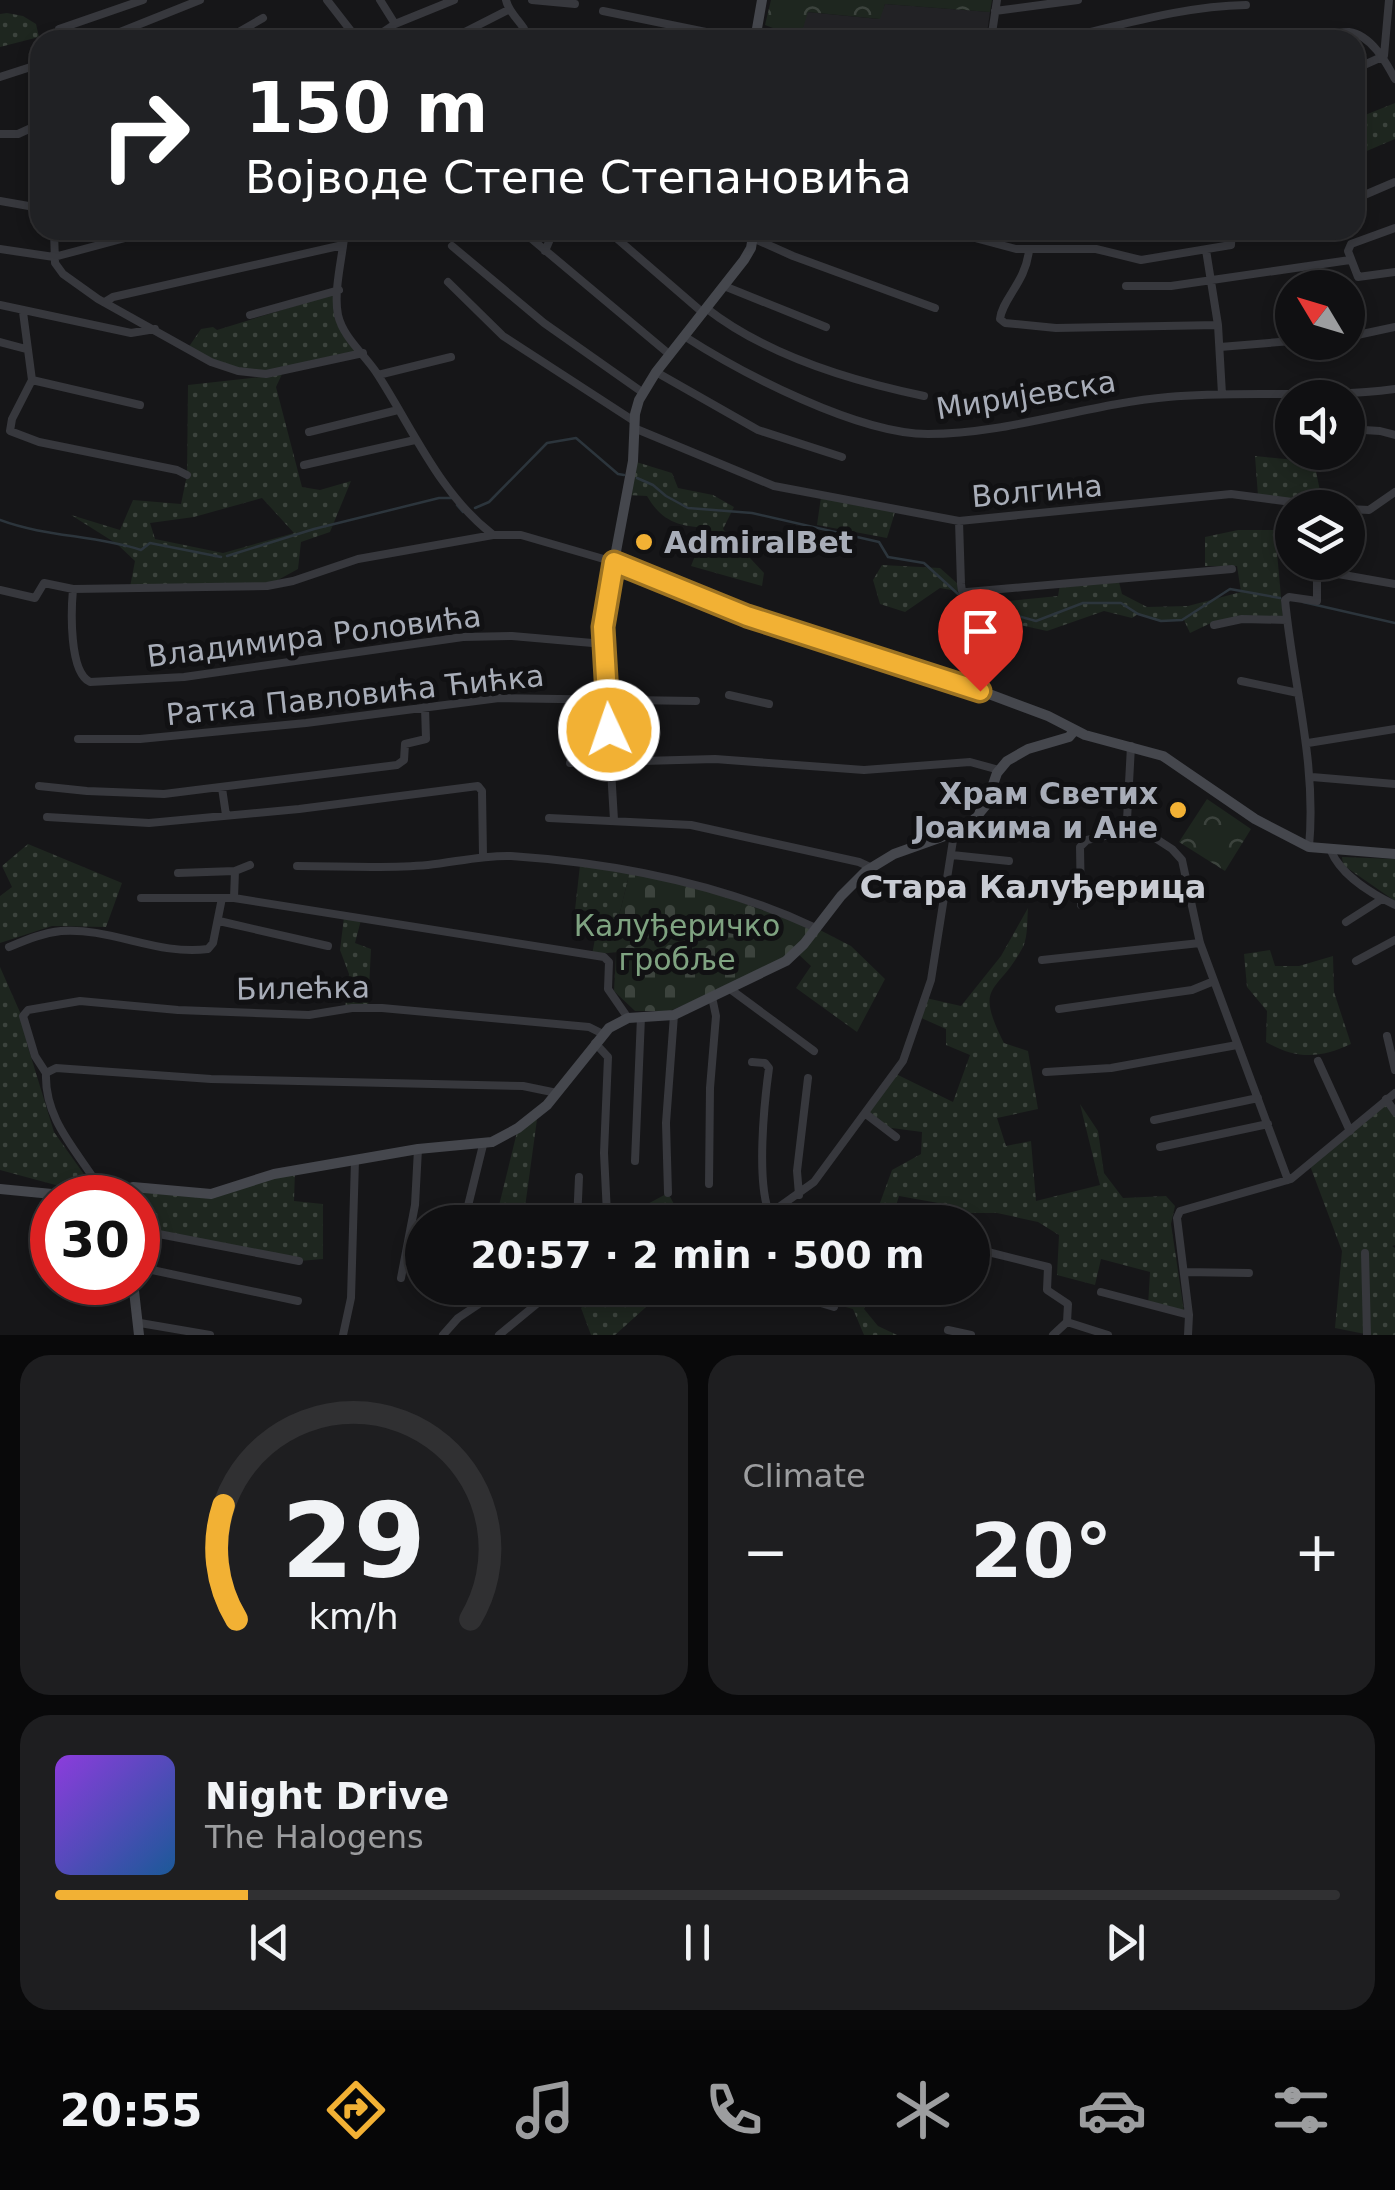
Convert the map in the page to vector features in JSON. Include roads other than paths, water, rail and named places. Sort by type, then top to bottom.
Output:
[{"type":"street","points":[[59,29],[143,0]]},
{"type":"street","points":[[125,30],[200,0]]},
{"type":"street","points":[[326,0],[350,30]]},
{"type":"street","points":[[380,0],[395,24]]},
{"type":"street","points":[[386,30],[454,0]]},
{"type":"street","points":[[532,0],[575,4]]},
{"type":"street","points":[[993,30],[997,0]]},
{"type":"street","points":[[996,12],[1078,0]]},
{"type":"street","points":[[1389,0],[1388,60],[1395,78]]},
{"type":"street","points":[[756,30],[759,1]]},
{"type":"street","points":[[466,30],[507,5],[525,30]]},
{"type":"street","points":[[1100,30],[1212,5],[1246,5]]},
{"type":"street","points":[[602,11],[706,30]]},
{"type":"street","points":[[242,30],[263,18]]},
{"type":"street","points":[[1365,42],[1388,60]]},
{"type":"street","points":[[0,77],[30,67]]},
{"type":"street","points":[[0,134],[18,134],[30,129]]},
{"type":"street","points":[[1365,195],[1395,182]]},
{"type":"street","points":[[0,202],[30,206]]},
{"type":"street","points":[[1365,239],[1395,228]]},
{"type":"street","points":[[54,240],[56,266],[63,274],[211,362],[255,374],[283,372],[363,353]]},
{"type":"street","points":[[0,249],[54,257],[117,240]]},
{"type":"street","points":[[344,240],[338,316],[348,337],[378,376],[415,440],[472,516],[493,535]]},
{"type":"street","points":[[532,240],[669,354]]},
{"type":"street","points":[[545,251],[550,240]]},
{"type":"street","points":[[619,240],[704,310],[737,329],[802,359],[870,383],[924,396]]},
{"type":"street","points":[[614,820],[604,619],[632,470],[634,425],[642,392],[747,256],[752,240]]},
{"type":"street","points":[[766,240],[935,308]]},
{"type":"street","points":[[987,240],[1029,250],[1096,249],[1141,260],[1231,245],[1233,240]]},
{"type":"street","points":[[1362,240],[1351,244],[1348,251],[1358,278],[1395,272]]},
{"type":"street","points":[[105,302],[343,245]]},
{"type":"street","points":[[452,246],[544,323],[642,392]]},
{"type":"street","points":[[1029,250],[1021,282],[1000,312],[1000,320],[1005,323],[1056,328],[1218,325]]},
{"type":"street","points":[[1206,250],[1218,325],[1222,394]]},
{"type":"street","points":[[1126,286],[1171,286],[1350,260]]},
{"type":"street","name":"Волгина","points":[[448,282],[493,328],[634,425],[784,489],[959,521],[1232,494],[1275,500]]},
{"type":"street","points":[[724,286],[826,327]]},
{"type":"street","points":[[250,315],[339,290]]},
{"type":"street","points":[[0,306],[132,333],[154,328]]},
{"type":"street","points":[[23,312],[32,380],[10,431],[39,442],[187,475]]},
{"type":"street","points":[[1365,333],[1395,327]]},
{"type":"street","name":"Миријевска","points":[[684,336],[782,391],[898,432],[955,432],[1132,401],[1275,394]]},
{"type":"street","points":[[0,342],[26,348]]},
{"type":"street","points":[[1220,347],[1275,343]]},
{"type":"street","points":[[378,376],[450,358]]},
{"type":"street","points":[[656,372],[758,430],[842,457]]},
{"type":"street","points":[[32,380],[140,405]]},
{"type":"street","name":"Миријевска","points":[[1365,392],[1395,389]]},
{"type":"street","points":[[309,432],[398,410]]},
{"type":"street","points":[[0,415],[12,419]]},
{"type":"street","points":[[1365,429],[1395,435]]},
{"type":"street","points":[[304,465],[415,440]]},
{"type":"street","points":[[1365,510],[1395,492]]},
{"type":"street","points":[[959,521],[960,584],[962,591],[967,592],[1232,569]]},
{"type":"street","points":[[0,590],[35,598],[44,583],[73,589],[267,586],[358,559],[493,535],[522,536],[614,562],[747,616],[980,691],[1075,730],[1168,759],[1256,819],[1309,846],[1395,854]]},
{"type":"street","points":[[1309,846],[1312,777],[1286,598],[1317,601],[1317,575],[1321,570],[1395,584]]},
{"type":"street","name":"Владимира Роловића","points":[[73,589],[72,628],[79,674],[90,682],[184,677],[464,637],[604,644]]},
{"type":"street","points":[[1214,625],[1242,619],[1287,620]]},
{"type":"street","points":[[1241,681],[1298,693]]},
{"type":"street","points":[[729,695],[769,704]]},
{"type":"street","name":"Ратка Павловића Ћићка","points":[[78,738],[140,739],[499,698],[696,700]]},
{"type":"street","points":[[39,786],[143,794],[222,788],[401,764],[406,744],[426,739],[425,707]]},
{"type":"street","points":[[1308,742],[1395,729]]},
{"type":"street","points":[[160,1189],[211,1194],[274,1174],[418,1149],[483,1144],[509,1134],[557,1093],[599,1039],[628,1018],[674,1015],[786,961],[841,896],[872,868],[900,852],[954,834],[972,823],[986,805],[999,770],[1017,754],[1069,737],[1075,730]]},
{"type":"street","points":[[1131,746],[1126,818],[1180,856],[1200,943],[1288,1180]]},
{"type":"street","points":[[570,764],[715,759],[864,770],[978,762],[999,770]]},
{"type":"street","points":[[1312,777],[1395,784]]},
{"type":"street","points":[[48,817],[136,823],[478,786],[482,791],[483,856]]},
{"type":"street","points":[[222,788],[226,815]]},
{"type":"street","points":[[549,818],[710,828],[872,868]]},
{"type":"street","points":[[972,823],[977,827],[1017,828]]},
{"type":"street","points":[[1081,905],[1080,847],[1086,840],[1122,832],[1130,823]]},
{"type":"street","points":[[784,1205],[814,1182],[903,1061],[926,998],[938,945],[954,834]]},
{"type":"street","points":[[1330,850],[1353,878],[1395,905]]},
{"type":"street","points":[[952,855],[1010,861]]},
{"type":"street","points":[[297,866],[425,865],[512,856],[613,868],[666,877],[816,928]]},
{"type":"street","points":[[178,873],[234,872],[250,864]]},
{"type":"street","points":[[234,872],[234,898]]},
{"type":"street","points":[[141,898],[234,898],[604,957],[610,962],[608,989],[628,1018]]},
{"type":"street","points":[[9,947],[39,935],[74,931],[150,946],[200,950],[211,946],[222,898]]},
{"type":"street","points":[[1346,922],[1382,899]]},
{"type":"street","points":[[218,921],[328,946]]},
{"type":"street","points":[[1356,961],[1395,940]]},
{"type":"street","points":[[1042,960],[1200,943]]},
{"type":"street","points":[[1059,1008],[1192,990],[1214,982]]},
{"type":"street","points":[[730,989],[814,1051]]},
{"type":"street","points":[[709,1184],[716,1016],[712,996]]},
{"type":"street","name":"Билећка","points":[[46,1073],[39,1065],[23,1016],[26,1011],[80,1001],[308,1015],[382,1008],[589,1027],[599,1039]]},
{"type":"street","points":[[668,1194],[666,1123],[674,1015]]},
{"type":"street","points":[[636,1161],[641,1016]]},
{"type":"street","points":[[1387,1036],[1395,1070]]},
{"type":"street","points":[[599,1039],[608,1057],[604,1153],[607,1205]]},
{"type":"street","points":[[1046,1072],[1112,1068],[1237,1045]]},
{"type":"street","points":[[1318,1061],[1350,1132]]},
{"type":"street","points":[[752,1062],[765,1063],[769,1068],[763,1122],[768,1205]]},
{"type":"street","points":[[90,1175],[50,1106],[46,1073],[56,1068],[211,1079],[523,1086],[557,1093]]},
{"type":"street","points":[[800,1195],[797,1171],[808,1078]]},
{"type":"street","points":[[1188,1335],[1189,1314],[1176,1218],[1180,1211],[1288,1180],[1391,1096],[1395,1112]]},
{"type":"street","points":[[1154,1120],[1258,1098]]},
{"type":"street","points":[[866,1114],[896,1137]]},
{"type":"street","points":[[1160,1147],[1268,1124]]},
{"type":"street","points":[[468,1205],[483,1144]]},
{"type":"street","points":[[401,1278],[416,1206],[418,1149]]},
{"type":"street","points":[[343,1335],[351,1298],[355,1160]]},
{"type":"street","points":[[578,1205],[579,1177]]},
{"type":"street","points":[[0,1189],[30,1193]]},
{"type":"street","points":[[160,1234],[299,1261]]},
{"type":"street","points":[[990,1252],[1048,1267],[1047,1290],[1068,1304],[1067,1322],[1053,1335]]},
{"type":"street","points":[[1365,1253],[1367,1335]]},
{"type":"street","points":[[160,1271],[298,1301]]},
{"type":"street","points":[[1184,1272],[1248,1273]]},
{"type":"street","points":[[1101,1292],[1189,1314]]},
{"type":"street","points":[[443,1335],[478,1305]]},
{"type":"street","points":[[499,1335],[535,1305]]},
{"type":"street","points":[[825,1305],[834,1308]]},
{"type":"street","points":[[1067,1322],[1108,1335]]},
{"type":"street","points":[[140,1329],[210,1335]]},
{"type":"street","points":[[948,1330],[971,1335]]},
{"type":"waterway","points":[[475,508],[489,502],[547,443],[576,438],[624,475]]},
{"type":"waterway","points":[[637,478],[688,508],[752,513],[879,542],[888,557],[924,563],[958,594],[981,606],[1036,621],[1083,603],[1121,603],[1138,614],[1161,621],[1182,620],[1230,589],[1280,598]]},
{"type":"waterway","points":[[227,556],[314,529],[452,498]]},
{"type":"waterway","points":[[457,505],[463,512]]},
{"type":"waterway","points":[[0,520],[141,550],[150,543],[221,557]]},
{"type":"waterway","points":[[1303,602],[1395,623]]},
{"type":"place","name":"AdmiralBet","points":[[644,542]]},
{"type":"place","name":"Храм Светих Јоакима и Ане","points":[[1178,810]]},
{"type":"district","name":"Стара Калуђерица","points":[[1033,887]]},
{"type":"park label","name":"Калуђеричко гробље","points":[[677,942]]}]
